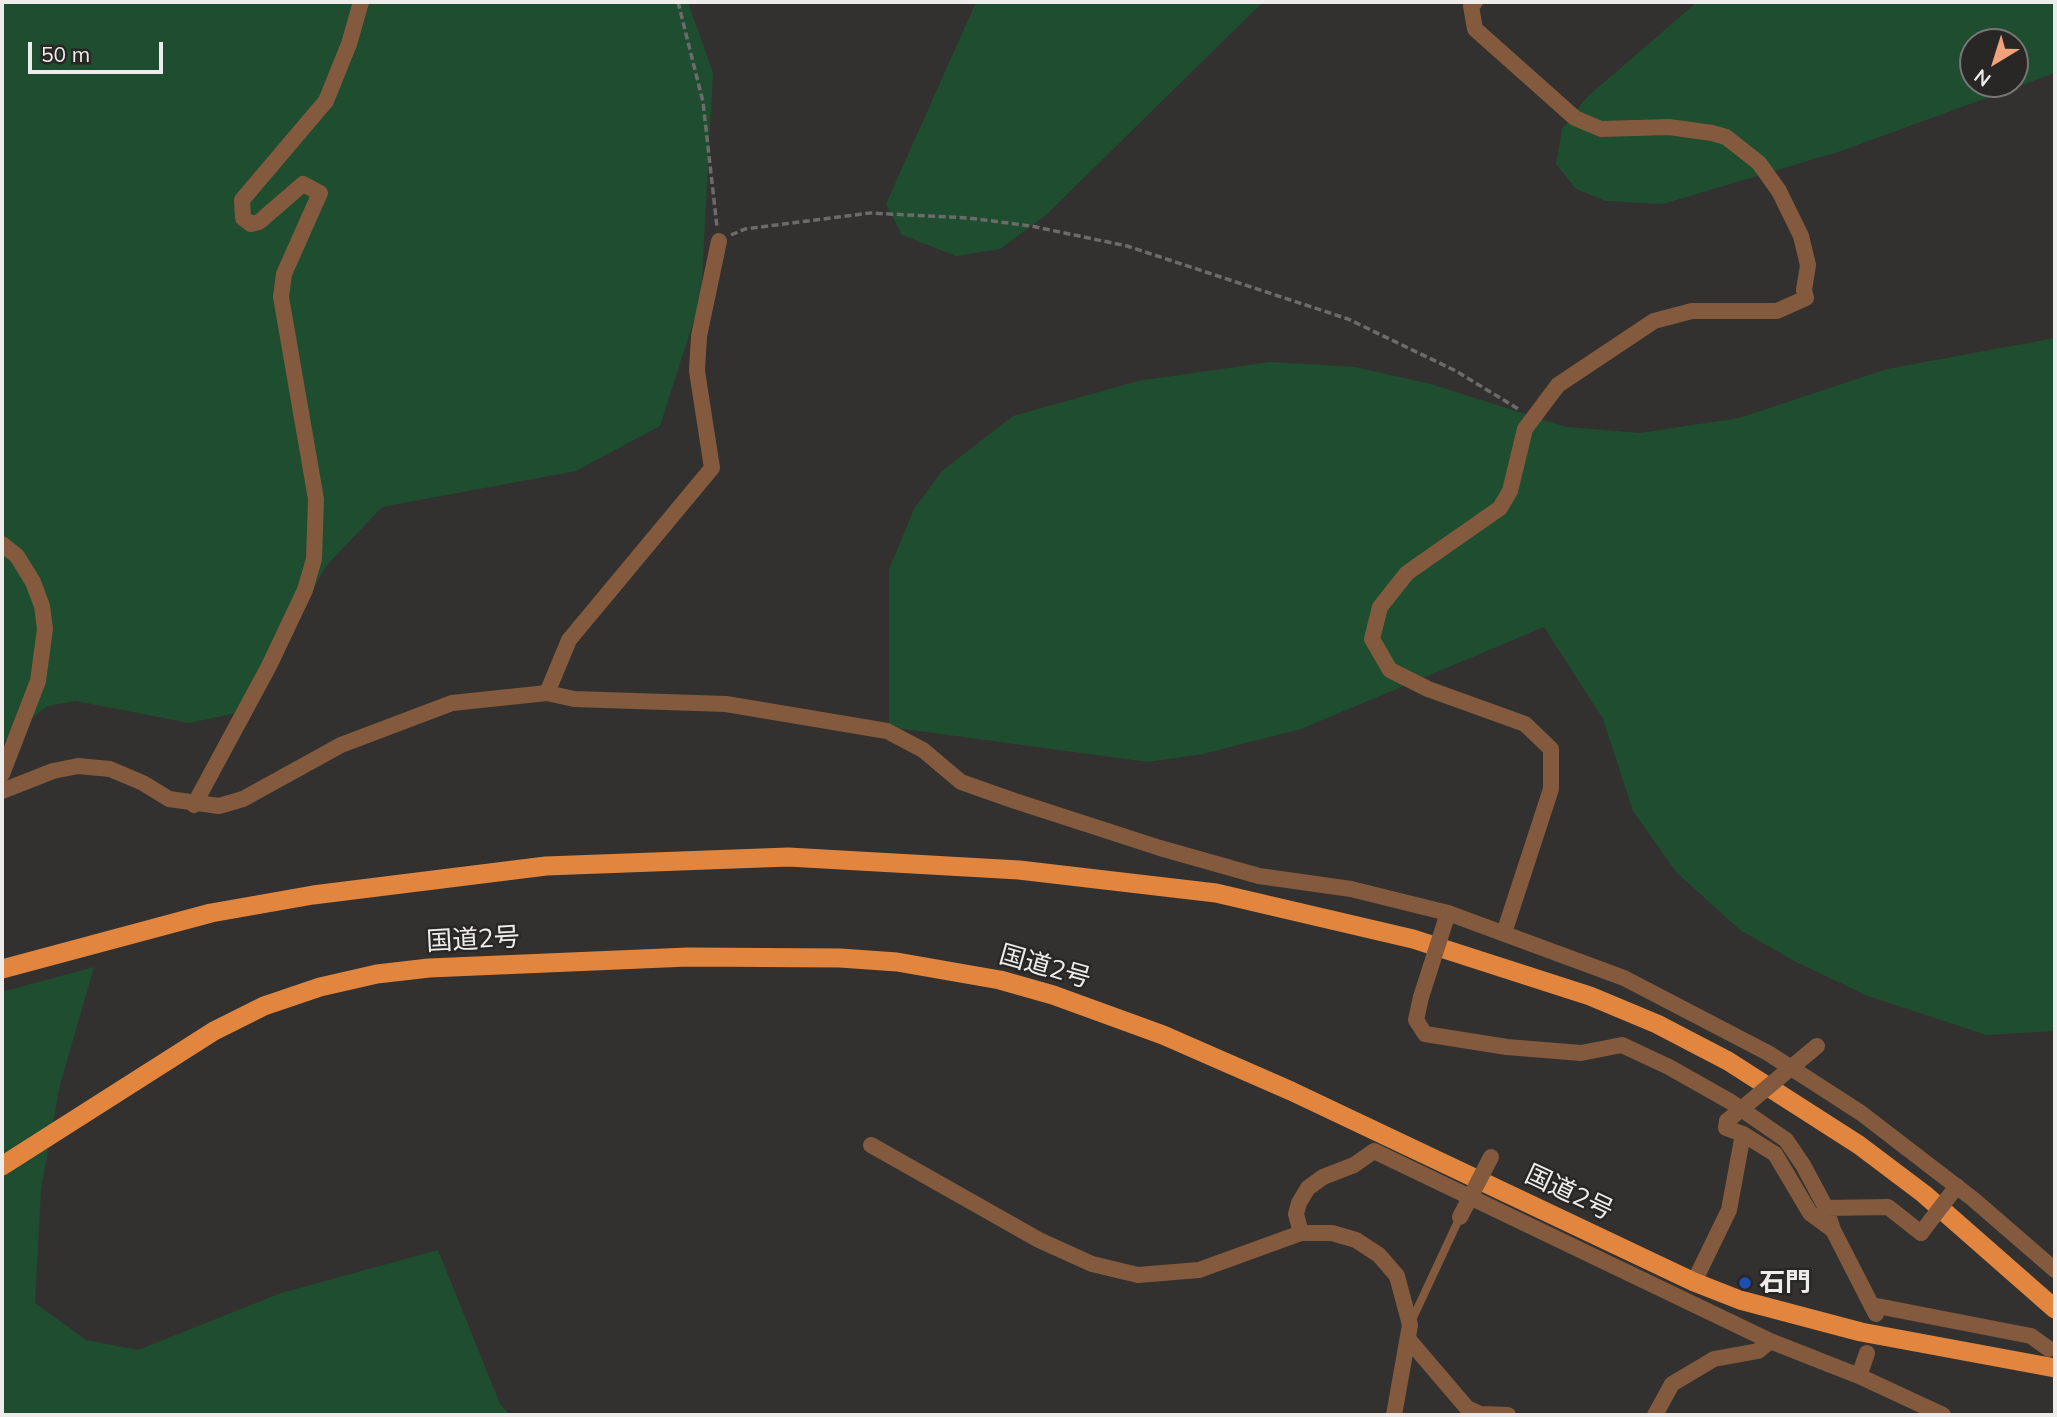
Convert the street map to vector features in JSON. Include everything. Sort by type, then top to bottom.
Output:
[{"type":"highway","points":[[2,969],[211,913],[326,893],[546,866],[788,857],[1020,870],[1216,893],[1413,939],[1590,996],[1657,1024],[1728,1061],[1859,1145],[1924,1194],[2055,1309]]},
{"type":"highway","name":"国道2号","points":[[2,1166],[214,1031],[264,1006],[377,974],[429,968],[688,957],[841,958],[897,962],[1000,980],[1110,1013],[1291,1091],[1694,1282],[1740,1300],[1861,1332],[2055,1368]]},
{"type":"street","points":[[194,805],[269,666],[305,590],[314,559],[316,499],[281,297],[284,274],[320,193],[303,184],[259,222],[251,224],[243,218],[242,200],[326,101],[349,44],[360,2]]},
{"type":"street","points":[[1475,2],[1471,6],[1475,29],[1575,117],[1601,129],[1670,127],[1712,133],[1726,137],[1759,163],[1779,191],[1801,236],[1808,265],[1804,290],[1806,298],[1777,311],[1692,311],[1654,321],[1558,384],[1525,429],[1510,491],[1500,508],[1407,573],[1380,607],[1372,639],[1390,670],[1428,690],[1525,724],[1551,749],[1551,789],[1504,933]]},
{"type":"street","points":[[547,693],[569,640],[712,468],[697,371],[699,336],[719,242]]},
{"type":"street","points":[[2,544],[17,556],[33,582],[42,606],[45,629],[38,681],[2,774]]},
{"type":"street","points":[[2,791],[53,771],[78,766],[110,769],[143,783],[169,799],[194,805],[219,806],[243,799],[341,745],[453,703],[547,693],[574,699],[726,704],[887,731],[923,750],[961,782],[1160,848],[1259,876],[1351,889],[1448,913],[1624,978],[1768,1053],[1861,1113],[1957,1186],[2055,1270]]},
{"type":"street","points":[[1448,913],[1416,1020],[1425,1034],[1507,1047],[1581,1053],[1622,1045],[1669,1067],[1731,1102],[1786,1140],[1826,1208],[1833,1230],[1874,1310],[2031,1336],[2049,1349]]},
{"type":"street","points":[[1817,1046],[1727,1121],[1726,1128],[1743,1134],[1775,1154],[1810,1213],[1833,1230]]},
{"type":"street","points":[[1694,1282],[1729,1210],[1743,1134]]},
{"type":"street","points":[[871,1145],[1039,1240],[1092,1264],[1139,1275],[1199,1270],[1301,1233],[1332,1233],[1356,1240],[1379,1255],[1397,1276],[1409,1332],[1393,1413]]},
{"type":"street","points":[[1301,1233],[1296,1214],[1308,1188],[1323,1177],[1354,1165],[1374,1151],[1770,1341],[1859,1376],[1943,1415]]},
{"type":"street","points":[[1460,1217],[1491,1157]]},
{"type":"street","points":[[1826,1208],[1888,1208],[1921,1233],[1957,1186]]},
{"type":"street","points":[[1409,1332],[1467,1408],[1480,1414],[1508,1415]]},
{"type":"street","points":[[1655,1415],[1672,1384],[1714,1359],[1758,1351],[1770,1341]]},
{"type":"street","points":[[1859,1376],[1867,1353]]},
{"type":"lane","points":[[1409,1332],[1460,1217]]},
{"type":"path","points":[[678,2],[703,102],[719,242],[745,229],[870,213],[982,220],[1127,246],[1348,319],[1456,371],[1532,418]]},
{"type":"green space","points":[[2,2],[688,2],[713,73],[701,298],[660,426],[576,471],[382,507],[327,565],[242,712],[189,723],[76,701],[47,706],[2,743]]},
{"type":"green space","points":[[976,2],[1263,2],[1046,215],[1000,249],[956,256],[902,235],[886,204]]},
{"type":"green space","points":[[1697,2],[2055,2],[2055,73],[2029,82],[2029,28],[1959,28],[1959,98],[1986,98],[1841,151],[1663,204],[1606,201],[1576,189],[1556,164],[1562,129],[1586,98]]},
{"type":"green space","points":[[2055,338],[2055,1031],[1986,1035],[1868,996],[1796,962],[1740,930],[1676,872],[1633,811],[1603,719],[1544,627],[1301,729],[1203,754],[1148,762],[889,727],[889,569],[914,509],[942,471],[1013,416],[1138,381],[1270,362],[1355,367],[1431,384],[1566,427],[1640,433],[1739,418],[1887,369]]},
{"type":"green space","points":[[94,967],[60,1085],[41,1189],[35,1303],[86,1340],[138,1350],[281,1293],[438,1250],[500,1404],[510,1415],[2,1415],[2,992]]},
{"type":"place","name":"石門","points":[[1745,1283]]}]
